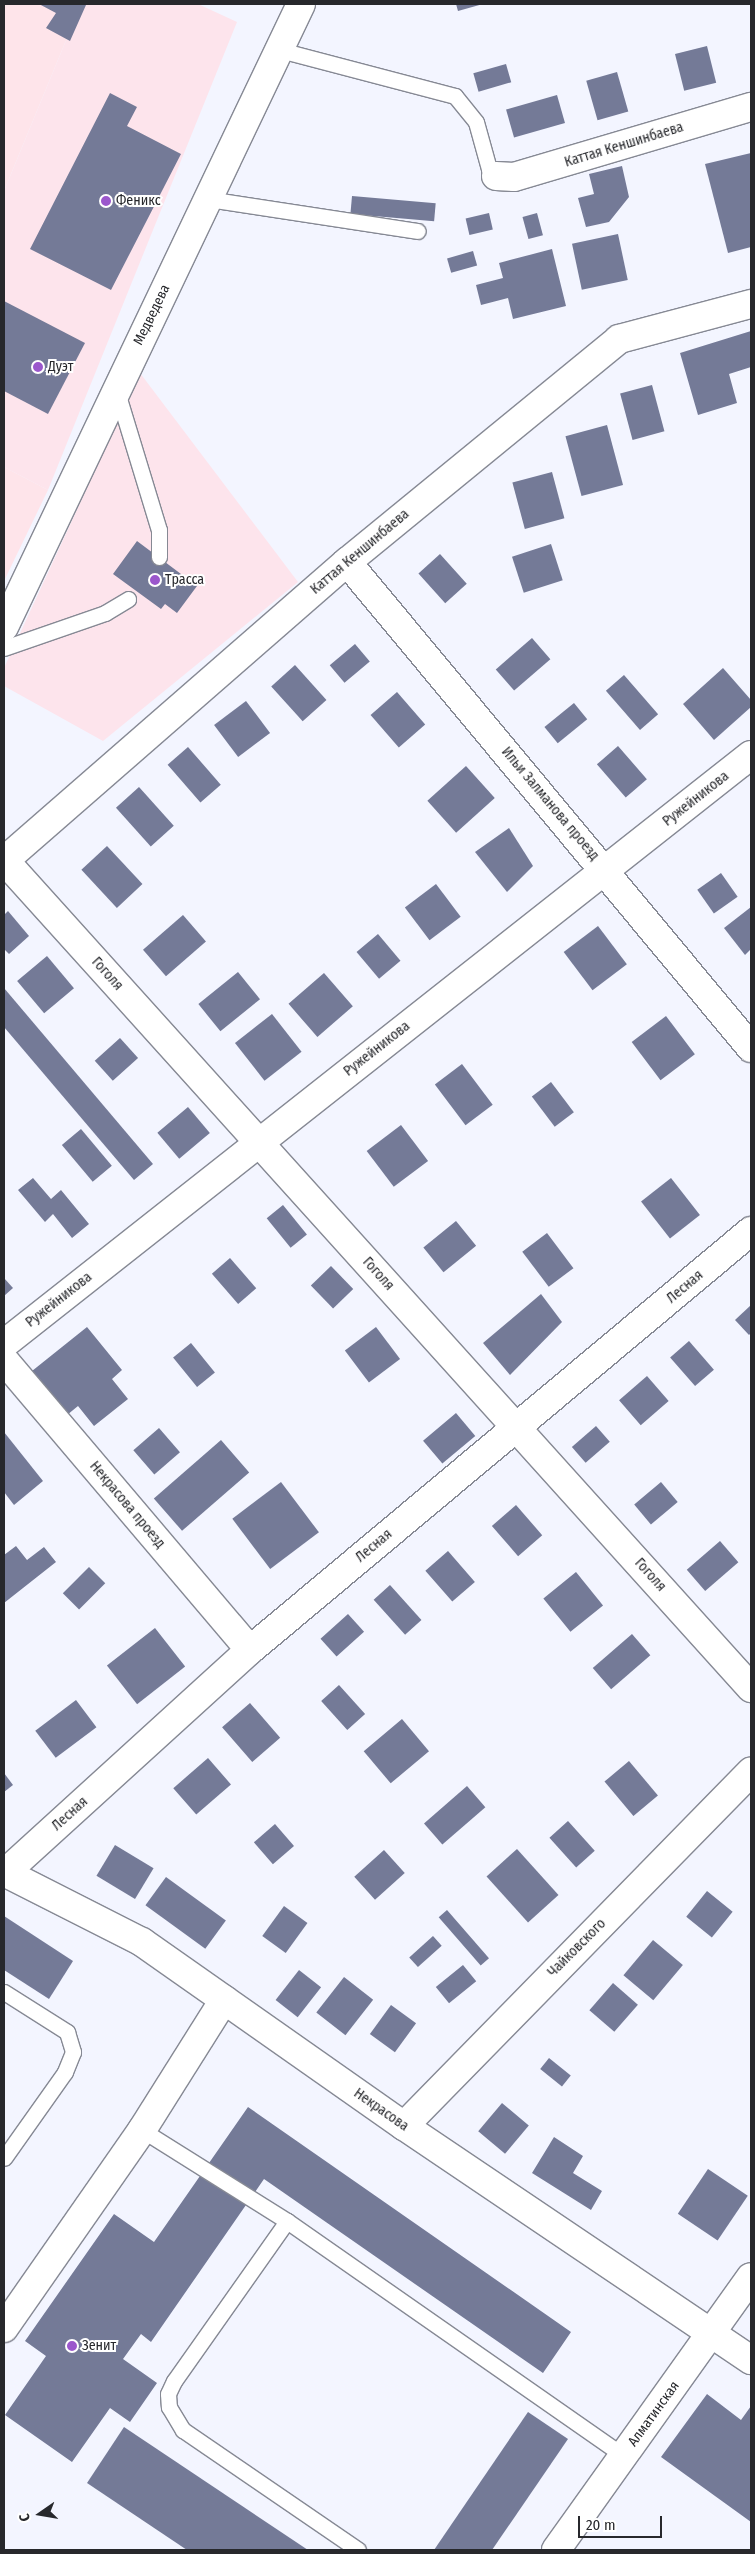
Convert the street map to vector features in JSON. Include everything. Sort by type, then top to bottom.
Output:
[{"type":"street","name":"Медведева","points":[[4,627],[301,4]]},
{"type":"street","name":"Каттая Кеншинбаева","points":[[496,176],[514,177],[751,107]]},
{"type":"street","name":"Каттая Кеншинбаева","points":[[4,861],[346,562],[619,339],[751,304]]},
{"type":"street","name":"Ильи Залманова проезд","points":[[346,562],[605,870],[751,1048]]},
{"type":"street","name":"Ружейникова","points":[[4,1344],[751,755]]},
{"type":"street","name":"Гоголя","points":[[4,861],[751,1688]]},
{"type":"street","name":"Лесная","points":[[5,1872],[250,1650],[751,1231]]},
{"type":"street","name":"Некрасова проезд","points":[[4,1360],[250,1650]]},
{"type":"street","name":"Чайковского","points":[[404,2126],[751,1772]]},
{"type":"street","name":"Некрасова","points":[[5,1872],[142,1942],[404,2126],[751,2360]]},
{"type":"street","points":[[4,2328],[142,2130],[224,2000]]},
{"type":"street","name":"Алматинская","points":[[556,2550],[751,2277]]},
{"type":"lane","points":[[280,50],[455,96],[476,122],[489,169],[496,176]]},
{"type":"lane","points":[[208,199],[418,231]]},
{"type":"lane","points":[[117,390],[159,530],[159,557]]},
{"type":"lane","points":[[4,648],[105,613],[128,599]]},
{"type":"lane","points":[[4,1992],[67,2032],[73,2052],[65,2072],[4,2158]]},
{"type":"lane","points":[[142,2130],[287,2221],[624,2456]]},
{"type":"lane","points":[[287,2221],[174,2381],[168,2394],[169,2407],[183,2430],[358,2550]]},
{"type":"shaded area","points":[[4,4],[81,4],[4,191]]},
{"type":"shaded area","points":[[81,4],[198,4],[237,22],[48,490],[4,467],[4,191]]},
{"type":"shaded area","points":[[140,373],[298,582],[103,741],[4,686],[4,668]]},
{"type":"shaded area","points":[[4,467],[48,490],[4,581]]},
{"type":"building","points":[[39,4],[86,5],[70,41],[46,28],[56,13]]},
{"type":"building","points":[[456,4],[483,4],[458,11]]},
{"type":"building","points":[[707,46],[716,83],[684,91],[675,54]]},
{"type":"building","points":[[506,64],[511,82],[479,92],[473,73]]},
{"type":"building","points":[[617,72],[628,111],[598,120],[586,81]]},
{"type":"building","name":"Феникс","points":[[110,93],[137,107],[127,126],[181,154],[111,290],[30,249]]},
{"type":"building","points":[[557,95],[565,123],[514,137],[506,110]]},
{"type":"building","points":[[751,153],[751,247],[728,253],[705,164]]},
{"type":"building","points":[[622,166],[629,197],[609,222],[586,227],[578,198],[594,194],[589,174]]},
{"type":"building","points":[[352,196],[436,203],[434,221],[350,214]]},
{"type":"building","points":[[489,213],[493,230],[469,235],[466,218]]},
{"type":"building","points":[[537,213],[543,235],[528,239],[523,217]]},
{"type":"building","points":[[618,234],[628,280],[582,290],[572,244]]},
{"type":"building","points":[[552,249],[566,306],[513,319],[508,298],[481,305],[476,285],[503,278],[499,263]]},
{"type":"building","points":[[473,251],[477,265],[451,273],[447,258]]},
{"type":"building","name":"Дуэт","points":[[4,301],[85,343],[48,414],[4,391]]},
{"type":"building","points":[[751,331],[751,367],[729,374],[737,403],[698,415],[680,353]]},
{"type":"building","points":[[652,385],[664,431],[633,440],[620,394]]},
{"type":"building","points":[[607,425],[623,485],[582,496],[565,436]]},
{"type":"building","points":[[552,472],[564,518],[525,529],[512,483]]},
{"type":"building","name":"Трасса","points":[[137,541],[197,586],[177,613],[165,604],[161,609],[113,574]]},
{"type":"building","points":[[551,544],[563,580],[524,593],[512,557]]},
{"type":"building","points":[[440,554],[467,584],[445,603],[418,573]]},
{"type":"building","points":[[532,638],[550,659],[514,691],[496,669]]},
{"type":"building","points":[[355,644],[370,662],[345,683],[330,665]]},
{"type":"building","points":[[295,665],[326,700],[303,721],[271,686]]},
{"type":"building","points":[[723,668],[751,700],[751,707],[714,740],[683,704]]},
{"type":"building","points":[[624,675],[658,714],[640,730],[606,691]]},
{"type":"building","points":[[397,692],[425,724],[399,747],[371,715]]},
{"type":"building","points":[[246,701],[270,733],[238,757],[214,725]]},
{"type":"building","points":[[574,703],[587,719],[558,743],[544,727]]},
{"type":"building","points":[[618,746],[647,779],[626,798],[597,764]]},
{"type":"building","points":[[188,747],[221,785],[200,802],[168,765]]},
{"type":"building","points":[[466,766],[495,798],[456,833],[427,801]]},
{"type":"building","points":[[139,787],[174,826],[151,846],[116,808]]},
{"type":"building","points":[[509,828],[533,866],[507,892],[475,852]]},
{"type":"building","points":[[107,846],[142,884],[117,908],[81,870]]},
{"type":"building","points":[[721,873],[738,897],[714,913],[697,890]]},
{"type":"building","points":[[436,884],[461,917],[430,940],[405,907]]},
{"type":"building","points":[[751,907],[751,949],[745,955],[724,928]]},
{"type":"building","points":[[8,911],[29,936],[9,954],[4,949],[4,915]]},
{"type":"building","points":[[183,915],[206,941],[166,976],[143,950]]},
{"type":"building","points":[[598,926],[627,964],[593,990],[564,952]]},
{"type":"building","points":[[378,934],[400,961],[379,979],[357,952]]},
{"type":"building","points":[[47,956],[74,988],[44,1013],[17,981]]},
{"type":"building","points":[[238,972],[260,999],[220,1031],[198,1004]]},
{"type":"building","points":[[324,973],[353,1006],[317,1037],[289,1004]]},
{"type":"building","points":[[4,988],[153,1164],[134,1180],[4,1027]]},
{"type":"building","points":[[272,1014],[302,1052],[265,1081],[235,1043]]},
{"type":"building","points":[[666,1016],[695,1054],[661,1080],[632,1042]]},
{"type":"building","points":[[120,1038],[138,1058],[113,1081],[95,1061]]},
{"type":"building","points":[[462,1064],[493,1105],[466,1125],[435,1084]]},
{"type":"building","points":[[551,1082],[574,1112],[555,1127],[532,1096]]},
{"type":"building","points":[[188,1107],[210,1133],[179,1159],[157,1133]]},
{"type":"building","points":[[401,1125],[428,1161],[394,1187],[367,1151]]},
{"type":"building","points":[[81,1129],[112,1166],[93,1182],[62,1145]]},
{"type":"building","points":[[33,1178],[51,1199],[61,1190],[89,1224],[72,1238],[53,1214],[45,1222],[18,1190]]},
{"type":"building","points":[[671,1178],[700,1215],[670,1238],[641,1201]]},
{"type":"building","points":[[283,1205],[307,1235],[291,1248],[267,1218]]},
{"type":"building","points":[[456,1221],[476,1246],[443,1272],[423,1247]]},
{"type":"building","points":[[547,1233],[573,1268],[549,1287],[522,1252]]},
{"type":"building","points":[[230,1258],[256,1288],[238,1304],[212,1274]]},
{"type":"building","points":[[331,1266],[353,1289],[333,1308],[311,1285]]},
{"type":"building","points":[[4,1278],[13,1288],[4,1296]]},
{"type":"building","points":[[541,1294],[562,1322],[510,1375],[483,1343]]},
{"type":"building","points":[[751,1305],[751,1333],[749,1335],[735,1320]]},
{"type":"building","points":[[87,1327],[122,1370],[112,1379],[128,1399],[94,1426],[78,1406],[67,1415],[32,1371]]},
{"type":"building","points":[[376,1327],[400,1359],[369,1382],[345,1350]]},
{"type":"building","points":[[689,1341],[714,1370],[695,1386],[670,1357]]},
{"type":"building","points":[[191,1343],[215,1373],[197,1387],[173,1357]]},
{"type":"building","points":[[647,1376],[669,1401],[641,1425],[619,1400]]},
{"type":"building","points":[[456,1413],[475,1436],[442,1464],[423,1441]]},
{"type":"building","points":[[596,1426],[610,1442],[586,1463],[572,1447]]},
{"type":"building","points":[[159,1428],[180,1452],[154,1474],[133,1450]]},
{"type":"building","points":[[4,1432],[43,1481],[14,1505],[4,1492]]},
{"type":"building","points":[[221,1440],[249,1472],[182,1531],[154,1498]]},
{"type":"building","points":[[281,1482],[319,1532],[270,1569],[232,1519]]},
{"type":"building","points":[[661,1482],[678,1502],[651,1524],[634,1504]]},
{"type":"building","points":[[516,1505],[542,1535],[518,1556],[492,1526]]},
{"type":"building","points":[[720,1541],[738,1562],[705,1591],[687,1570]]},
{"type":"building","points":[[16,1546],[27,1560],[44,1547],[56,1562],[4,1603],[4,1555]]},
{"type":"building","points":[[448,1551],[475,1582],[452,1602],[425,1571]]},
{"type":"building","points":[[89,1567],[105,1583],[79,1609],[63,1593]]},
{"type":"building","points":[[576,1572],[603,1605],[570,1632],[543,1598]]},
{"type":"building","points":[[390,1585],[421,1620],[405,1635],[374,1600]]},
{"type":"building","points":[[348,1614],[364,1632],[337,1657],[321,1639]]},
{"type":"building","points":[[155,1628],[185,1667],[137,1704],[107,1666]]},
{"type":"building","points":[[632,1634],[650,1655],[611,1689],[593,1668]]},
{"type":"building","points":[[339,1685],[365,1714],[347,1730],[321,1701]]},
{"type":"building","points":[[76,1700],[96,1727],[56,1758],[35,1731]]},
{"type":"building","points":[[250,1703],[280,1738],[252,1762],[222,1727]]},
{"type":"building","points":[[402,1719],[429,1751],[391,1783],[364,1751]]},
{"type":"building","points":[[208,1758],[231,1784],[196,1815],[173,1788]]},
{"type":"building","points":[[629,1761],[658,1795],[633,1816],[604,1782]]},
{"type":"building","points":[[4,1773],[13,1785],[4,1792]]},
{"type":"building","points":[[467,1786],[485,1807],[442,1845],[424,1823]]},
{"type":"building","points":[[568,1821],[595,1851],[576,1867],[549,1838]]},
{"type":"building","points":[[275,1824],[294,1846],[273,1864],[254,1842]]},
{"type":"building","points":[[115,1845],[154,1868],[135,1899],[96,1876]]},
{"type":"building","points":[[517,1849],[558,1895],[528,1923],[487,1876]]},
{"type":"building","points":[[384,1850],[405,1873],[375,1900],[354,1877]]},
{"type":"building","points":[[166,1877],[226,1920],[205,1949],[145,1905]]},
{"type":"building","points":[[707,1891],[733,1912],[712,1937],[686,1917]]},
{"type":"building","points":[[284,1906],[307,1923],[286,1953],[262,1936]]},
{"type":"building","points":[[447,1910],[489,1958],[481,1966],[439,1917]]},
{"type":"building","points":[[4,1916],[73,1961],[49,1999],[4,1970]]},
{"type":"building","points":[[433,1936],[442,1946],[418,1967],[409,1957]]},
{"type":"building","points":[[653,1940],[683,1965],[653,2000],[623,1975]]},
{"type":"building","points":[[463,1965],[476,1981],[449,2003],[436,1987]]},
{"type":"building","points":[[299,1970],[321,1987],[298,2017],[276,2000]]},
{"type":"building","points":[[344,1977],[373,2000],[345,2035],[316,2012]]},
{"type":"building","points":[[613,1983],[638,2005],[614,2032],[589,2010]]},
{"type":"building","points":[[391,2005],[416,2023],[395,2052],[370,2034]]},
{"type":"building","points":[[549,2058],[571,2076],[562,2087],[540,2069]]},
{"type":"building","points":[[502,2103],[529,2125],[505,2154],[478,2131]]},
{"type":"building","points":[[248,2107],[571,2332],[543,2373],[264,2179],[151,2342],[141,2334],[123,2359],[157,2383],[130,2422],[110,2408],[72,2462],[5,2415],[46,2356],[25,2341],[114,2214],[154,2242]]},
{"type":"building","points":[[554,2137],[583,2156],[573,2173],[602,2191],[591,2210],[532,2173]]},
{"type":"building","points":[[708,2169],[748,2196],[718,2241],[678,2214]]},
{"type":"building","points":[[707,2394],[741,2420],[751,2406],[751,2522],[661,2457]]},
{"type":"building","points":[[528,2412],[568,2439],[492,2550],[434,2550]]},
{"type":"building","points":[[124,2427],[308,2550],[187,2550],[87,2483]]},
{"type":"place","name":"Феникс","points":[[106,201]]},
{"type":"place","name":"Дуэт","points":[[38,367]]},
{"type":"place","name":"Трасса","points":[[155,580]]},
{"type":"place","name":"Зенит","points":[[72,2346]]}]
